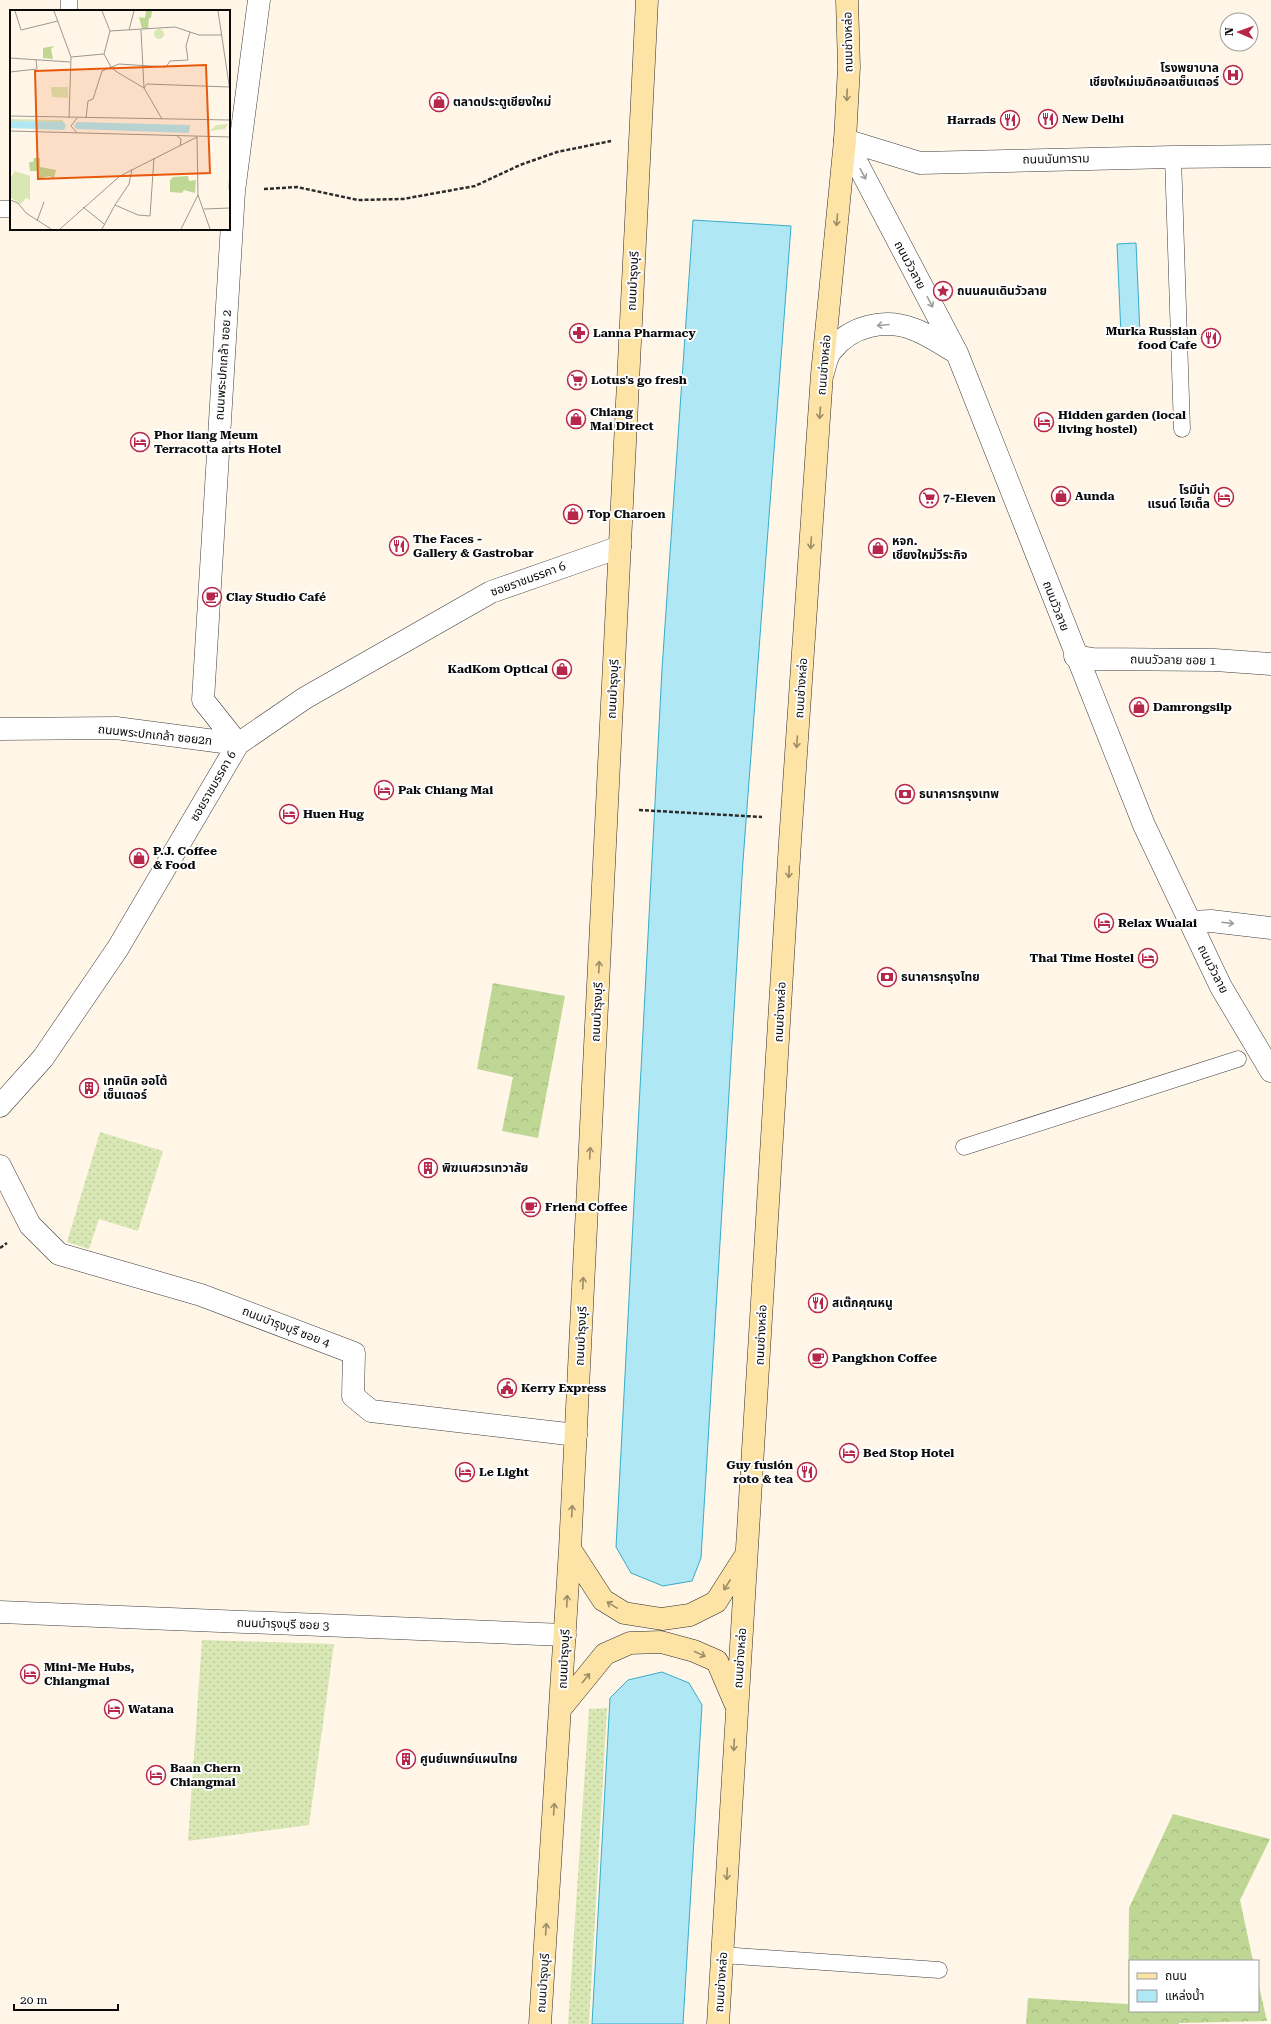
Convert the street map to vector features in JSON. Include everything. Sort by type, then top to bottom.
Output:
[{"type":"main road","name":"ถนนบำรุงบุรี","points":[[540,2024],[570,1550],[647,0]]},
{"type":"main road","name":"ถนนช่างหล่อ","points":[[718,2024],[791,834],[822,374],[845,140],[849,67],[847,0]]},
{"type":"main road","points":[[570,1550],[603,1600],[624,1613],[662,1619],[690,1616],[716,1602],[747,1552]]},
{"type":"main road","points":[[561,1708],[605,1654],[630,1644],[661,1642],[694,1651],[717,1661],[737,1706]]},
{"type":"street","name":"ถนนพระปกเกล้า ซอย 2","points":[[230,211],[231,193],[259,0]]},
{"type":"street","name":"ถนนนันทาราม","points":[[845,140],[920,162],[1271,156]]},
{"type":"street","name":"ถนนวัวลาย","points":[[845,140],[957,352],[1075,656],[1144,825],[1221,987],[1271,1071]]},
{"type":"street","name":"ถนนพระปกเกล้า ซอย 2","points":[[229,230],[203,700],[238,744]]},
{"type":"street","points":[[822,374],[830,351],[845,336],[860,328],[886,323],[913,329],[957,352]]},
{"type":"street","name":"ซอยราชมรรคา 6","points":[[0,1106],[43,1058],[118,948],[238,744],[305,698],[491,592],[620,547]]},
{"type":"street","name":"ถนนวัวลาย ซอย 1","points":[[1075,656],[1093,659],[1215,660],[1271,664]]},
{"type":"street","name":"ถนนพระปกเกล้า ซอย2ก","points":[[0,729],[116,728],[238,744]]},
{"type":"street","points":[[1190,922],[1211,921],[1271,928]]},
{"type":"street","name":"ถนนบำรุงบุรี ซอย 4","points":[[0,1166],[30,1225],[59,1254],[202,1295],[354,1353],[353,1396],[371,1411],[576,1435]]},
{"type":"street","name":"ถนนบำรุงบุรี ซอย 3","points":[[0,1612],[565,1635]]},
{"type":"lane","points":[[1173,157],[1182,429]]},
{"type":"lane","points":[[0,210],[10,209]]},
{"type":"lane","points":[[964,1147],[1238,1059]]},
{"type":"lane","points":[[722,1955],[939,1970]]},
{"type":"path","points":[[231,193],[297,187],[358,200],[403,199],[474,186],[520,165],[557,152],[607,141],[640,146]]},
{"type":"path","points":[[639,810],[764,817]]},
{"type":"green space","points":[[493,983],[565,996],[538,1138],[502,1131],[513,1077],[477,1069]]},
{"type":"green space","points":[[100,1132],[163,1151],[138,1231],[99,1219],[89,1249],[67,1242]]},
{"type":"green space","points":[[202,1640],[334,1644],[309,1825],[188,1841]]},
{"type":"green space","points":[[607,1708],[589,2024],[568,2024],[589,1709]]},
{"type":"green space","points":[[1173,1814],[1270,1839],[1240,1900],[1253,1960],[1129,1960],[1129,2012],[1259,2012],[1259,1986],[1267,2021],[1179,2024],[1026,2024],[1028,1998],[1128,2004],[1129,1908]]},
{"type":"water","points":[[693,220],[791,226],[743,861],[701,1558],[692,1581],[663,1586],[631,1573],[616,1547],[662,669]]},
{"type":"water","points":[[1136,243],[1140,334],[1121,335],[1117,244]]},
{"type":"water","points":[[662,1672],[689,1683],[702,1705],[683,2024],[592,2024],[610,1698],[628,1680]]},
{"type":"place","name":"โรงพยาบาล เชียงใหม่เมดิคอลเซ็นเตอร์","points":[[1233,75]]},
{"type":"place","name":"ตลาดประตูเชียงใหม่","points":[[439,102]]},
{"type":"place","name":"New Delhi","points":[[1048,119]]},
{"type":"place","name":"Harrads","points":[[1010,120]]},
{"type":"place","name":"ถนนคนเดินวัวลาย","points":[[943,291]]},
{"type":"place","name":"Lanna Pharmacy","points":[[579,333]]},
{"type":"place","name":"Murka Russian food Cafe","points":[[1211,338]]},
{"type":"place","name":"Lotus's go fresh","points":[[577,380]]},
{"type":"place","name":"Chiang Mai Direct","points":[[576,419]]},
{"type":"place","name":"Hidden garden (local living hostel)","points":[[1044,422]]},
{"type":"place","name":"Phor liang Meum Terracotta arts Hotel","points":[[140,442]]},
{"type":"place","name":"Aunda","points":[[1061,496]]},
{"type":"place","name":"โรมีน่า แรนด์ โฮเต็ล","points":[[1224,497]]},
{"type":"place","name":"7-Eleven","points":[[929,498]]},
{"type":"place","name":"Top Charoen","points":[[573,514]]},
{"type":"place","name":"The Faces - Gallery & Gastrobar","points":[[399,546]]},
{"type":"place","name":"หจก. เชียงใหม่วีระกิจ","points":[[878,548]]},
{"type":"place","name":"Clay Studio Café","points":[[212,597]]},
{"type":"place","name":"KadKom Optical","points":[[562,669]]},
{"type":"place","name":"Damrongsilp","points":[[1139,707]]},
{"type":"place","name":"Pak Chiang Mai","points":[[384,790]]},
{"type":"place","name":"ธนาคารกรุงเทพ","points":[[905,794]]},
{"type":"place","name":"Huen Hug","points":[[289,814]]},
{"type":"place","name":"P.J. Coffee & Food","points":[[139,858]]},
{"type":"place","name":"Relax Wualai","points":[[1104,923]]},
{"type":"place","name":"Thai Time Hostel","points":[[1148,958]]},
{"type":"place","name":"ธนาคารกรุงไทย","points":[[887,977]]},
{"type":"place","name":"เทคนิค ออโต้ เซ็นเตอร์","points":[[89,1088]]},
{"type":"place","name":"พิฆเนศวรเทวาลัย","points":[[428,1168]]},
{"type":"place","name":"Friend Coffee","points":[[531,1207]]},
{"type":"place","name":"สเต๊กคุณหนู","points":[[818,1303]]},
{"type":"place","name":"Pangkhon Coffee","points":[[818,1358]]},
{"type":"place","name":"Kerry Express","points":[[507,1388]]},
{"type":"place","name":"Bed Stop Hotel","points":[[849,1453]]},
{"type":"place","name":"Le Light","points":[[465,1472]]},
{"type":"place","name":"Guy fusión roto & tea","points":[[807,1472]]},
{"type":"place","name":"Mini-Me Hubs, Chiangmai","points":[[30,1674]]},
{"type":"place","name":"Watana","points":[[114,1709]]},
{"type":"place","name":"ศูนย์แพทย์แผนไทย","points":[[406,1759]]},
{"type":"place","name":"Baan Chern Chiangmai","points":[[156,1775]]}]
